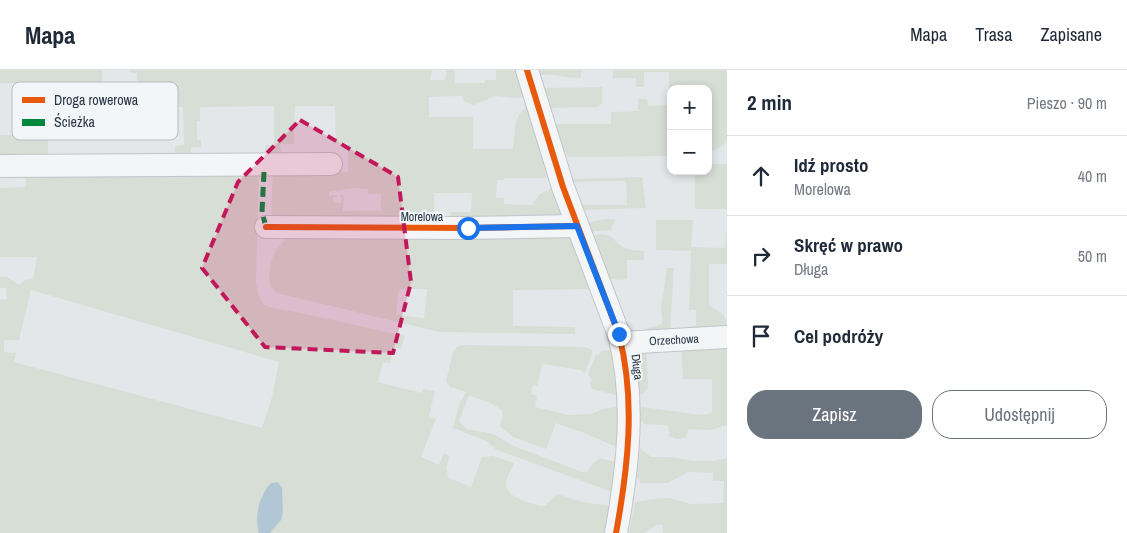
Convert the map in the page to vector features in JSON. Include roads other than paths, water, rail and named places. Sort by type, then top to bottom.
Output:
[{"type":"street","name":"Długa","points":[[527,70],[557,169],[621,343],[628,394],[628,446],[624,491],[616,533]]},
{"type":"street","points":[[0,166],[264,168],[331,164]]},
{"type":"street","name":"Morelowa","points":[[266,227],[468,228],[577,226]]},
{"type":"street","name":"Orzechowa","points":[[621,343],[727,337]]},
{"type":"water","points":[[278,482],[282,488],[283,512],[281,520],[270,533],[259,533],[257,514],[263,494],[271,483]]}]
